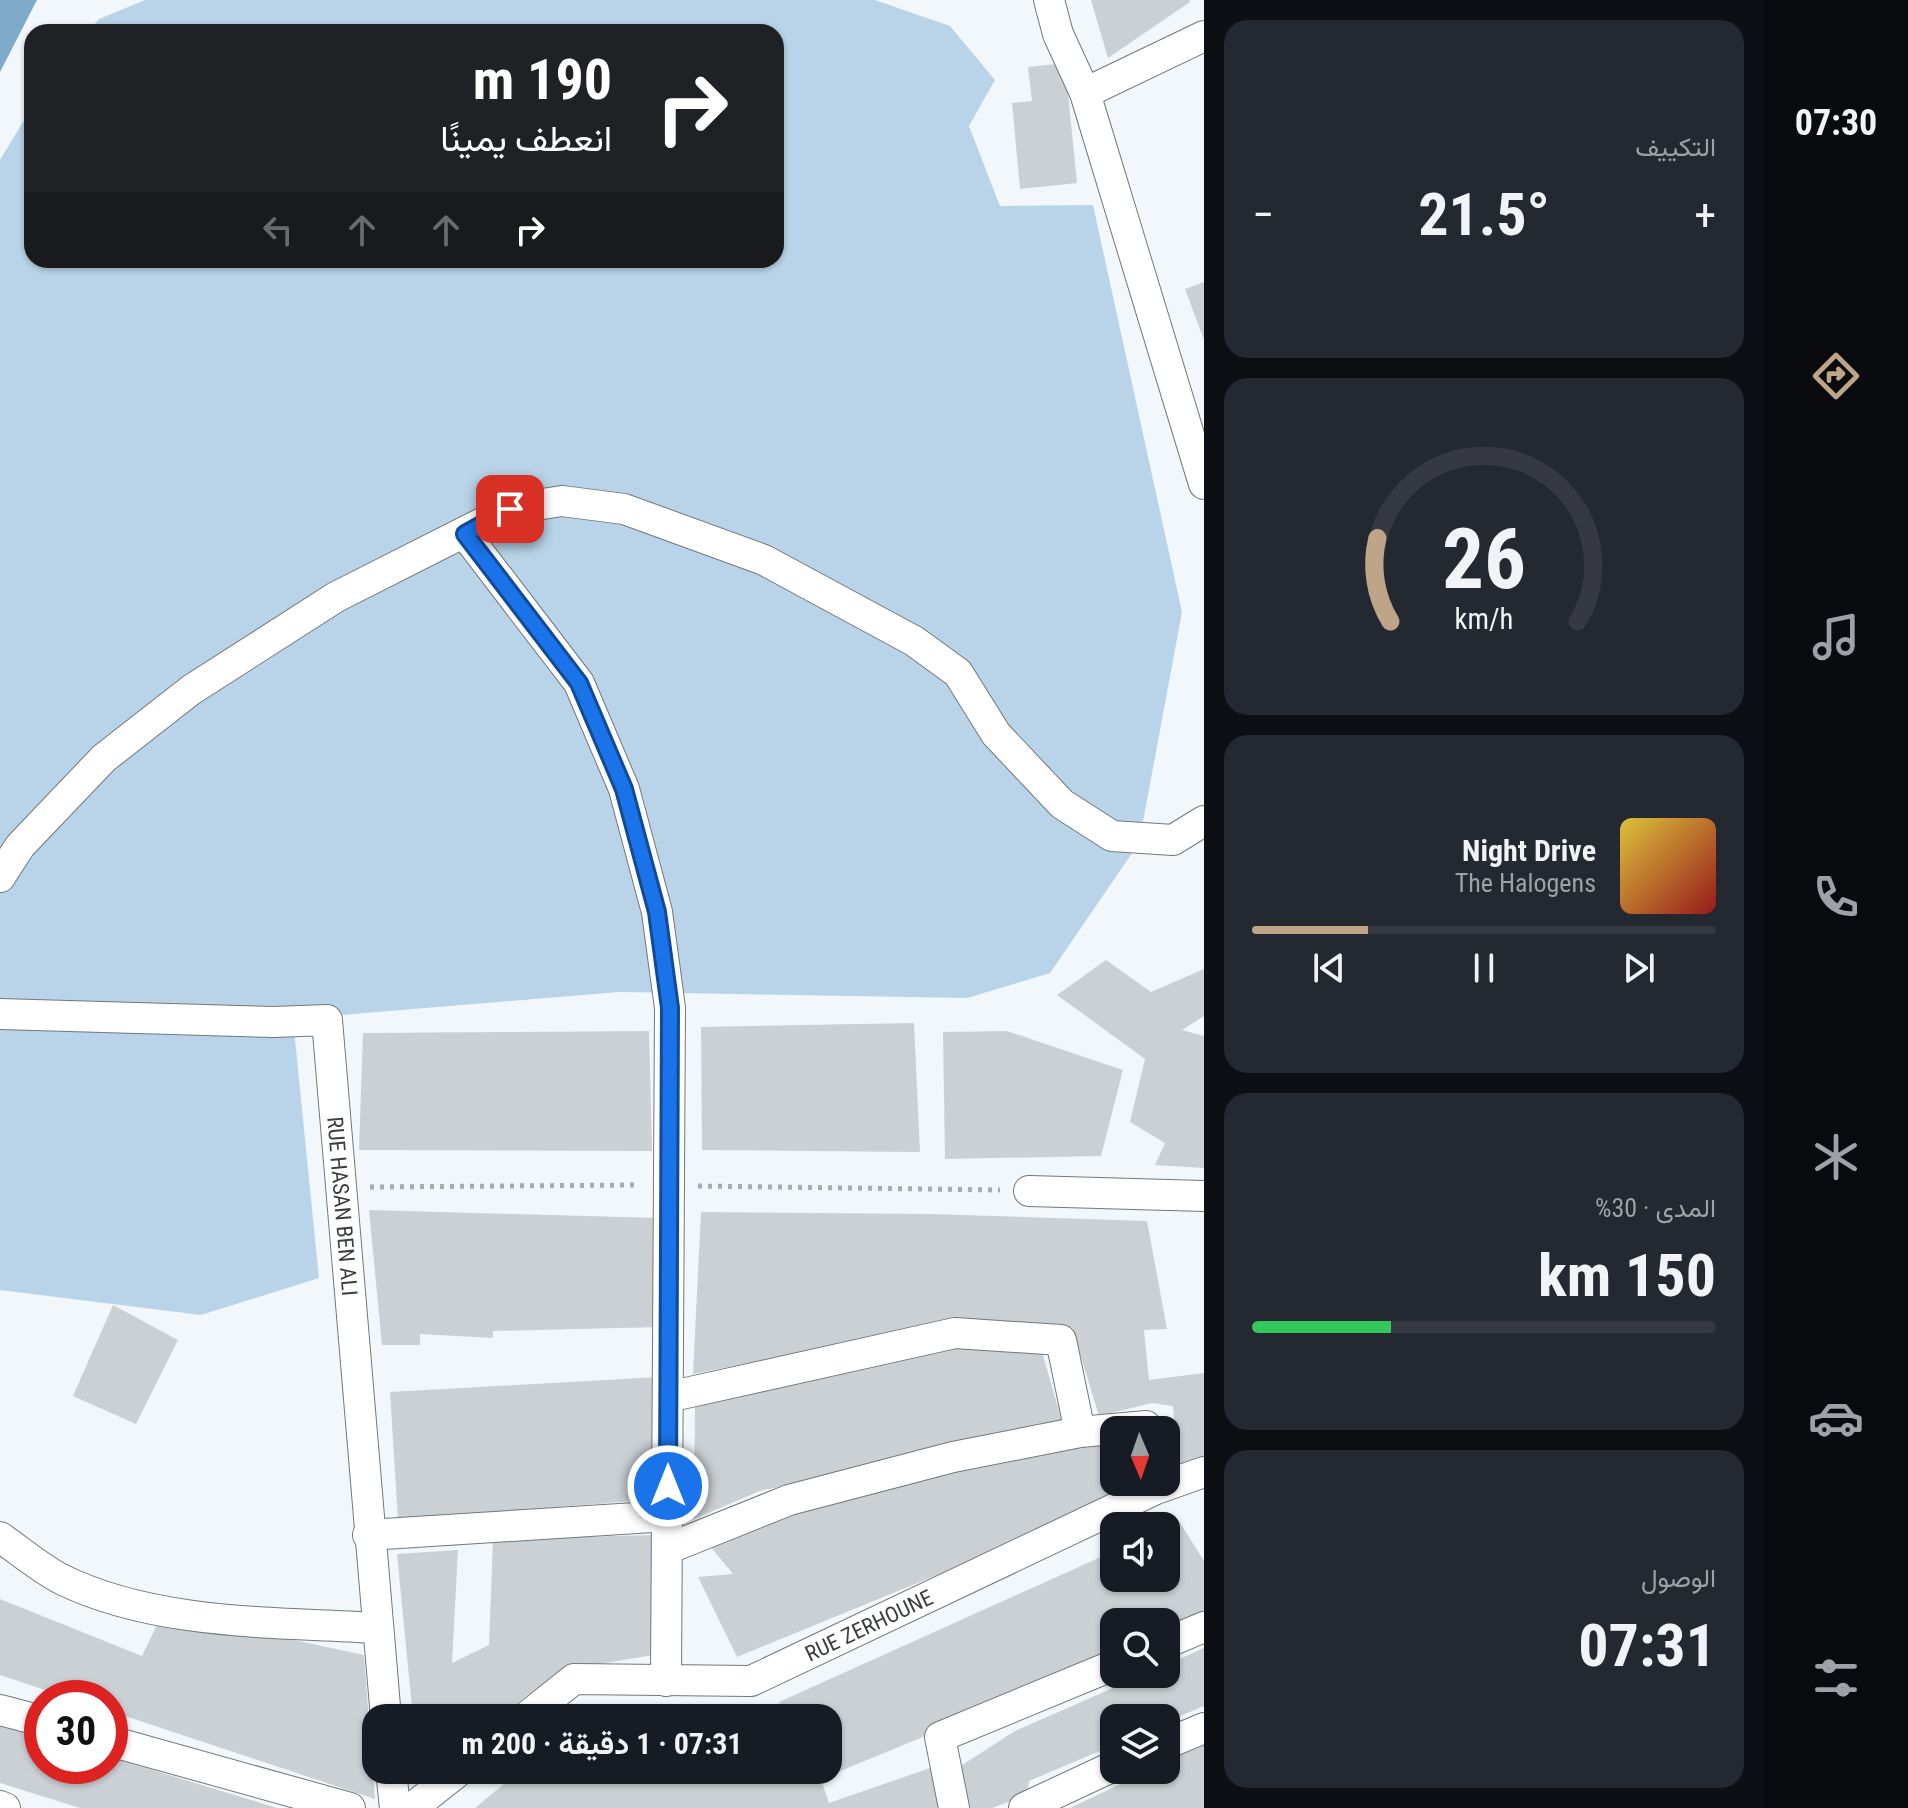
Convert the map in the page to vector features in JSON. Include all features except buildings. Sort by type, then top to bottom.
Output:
[{"type":"street","points":[[1049,0],[1058,34],[1085,93],[1202,473]]},
{"type":"street","points":[[1085,93],[1204,36]]},
{"type":"street","points":[[0,877],[20,846],[104,758],[191,690],[336,597],[510,509],[562,501],[624,509],[764,560],[914,641],[958,673],[996,734],[1062,804],[1112,836],[1173,840],[1204,821]]},
{"type":"street","points":[[465,534],[579,683],[624,789],[657,912],[670,1008],[666,1681]]},
{"type":"street","name":"RUE HASAN BEN ALI","points":[[0,1014],[274,1022],[327,1020],[384,1704]]},
{"type":"street","points":[[1029,1191],[1204,1196]]},
{"type":"street","points":[[668,1397],[955,1333],[1061,1340],[1080,1432]]},
{"type":"street","points":[[667,1549],[789,1500],[953,1457],[1100,1430]]},
{"type":"street","name":"RUE ZERHOUNE","points":[[1180,1478],[1204,1472]]},
{"type":"street","name":"RUE ZERHOUNE","points":[[543,1704],[574,1679],[751,1681],[1132,1496]]},
{"type":"street","points":[[368,1535],[668,1516]]},
{"type":"street","points":[[0,1537],[61,1578],[117,1599],[197,1617],[376,1628]]},
{"type":"street","points":[[1180,1637],[1204,1627]]},
{"type":"street","points":[[954,1808],[940,1737],[1100,1671]]},
{"type":"street","points":[[0,1710],[24,1716]]},
{"type":"street","points":[[1180,1738],[1204,1728]]},
{"type":"street","points":[[128,1746],[350,1808]]},
{"type":"street","points":[[1024,1808],[1100,1773]]},
{"type":"street","points":[[392,1784],[395,1808]]},
{"type":"street","points":[[412,1808],[442,1784]]},
{"type":"shaded area","points":[[0,0],[37,0],[24,24],[0,72]]},
{"type":"shaded area","points":[[145,0],[875,0],[950,26],[995,80],[969,126],[1000,206],[1093,205],[1182,612],[1139,843],[1050,973],[967,998],[619,992],[293,1019],[319,1278],[201,1315],[0,1290],[0,160],[24,120],[24,268],[784,268],[784,24],[95,24],[99,19]]},
{"type":"route","points":[[510,509],[465,534],[579,683],[624,789],[657,912],[670,1008],[668,1486]]}]
